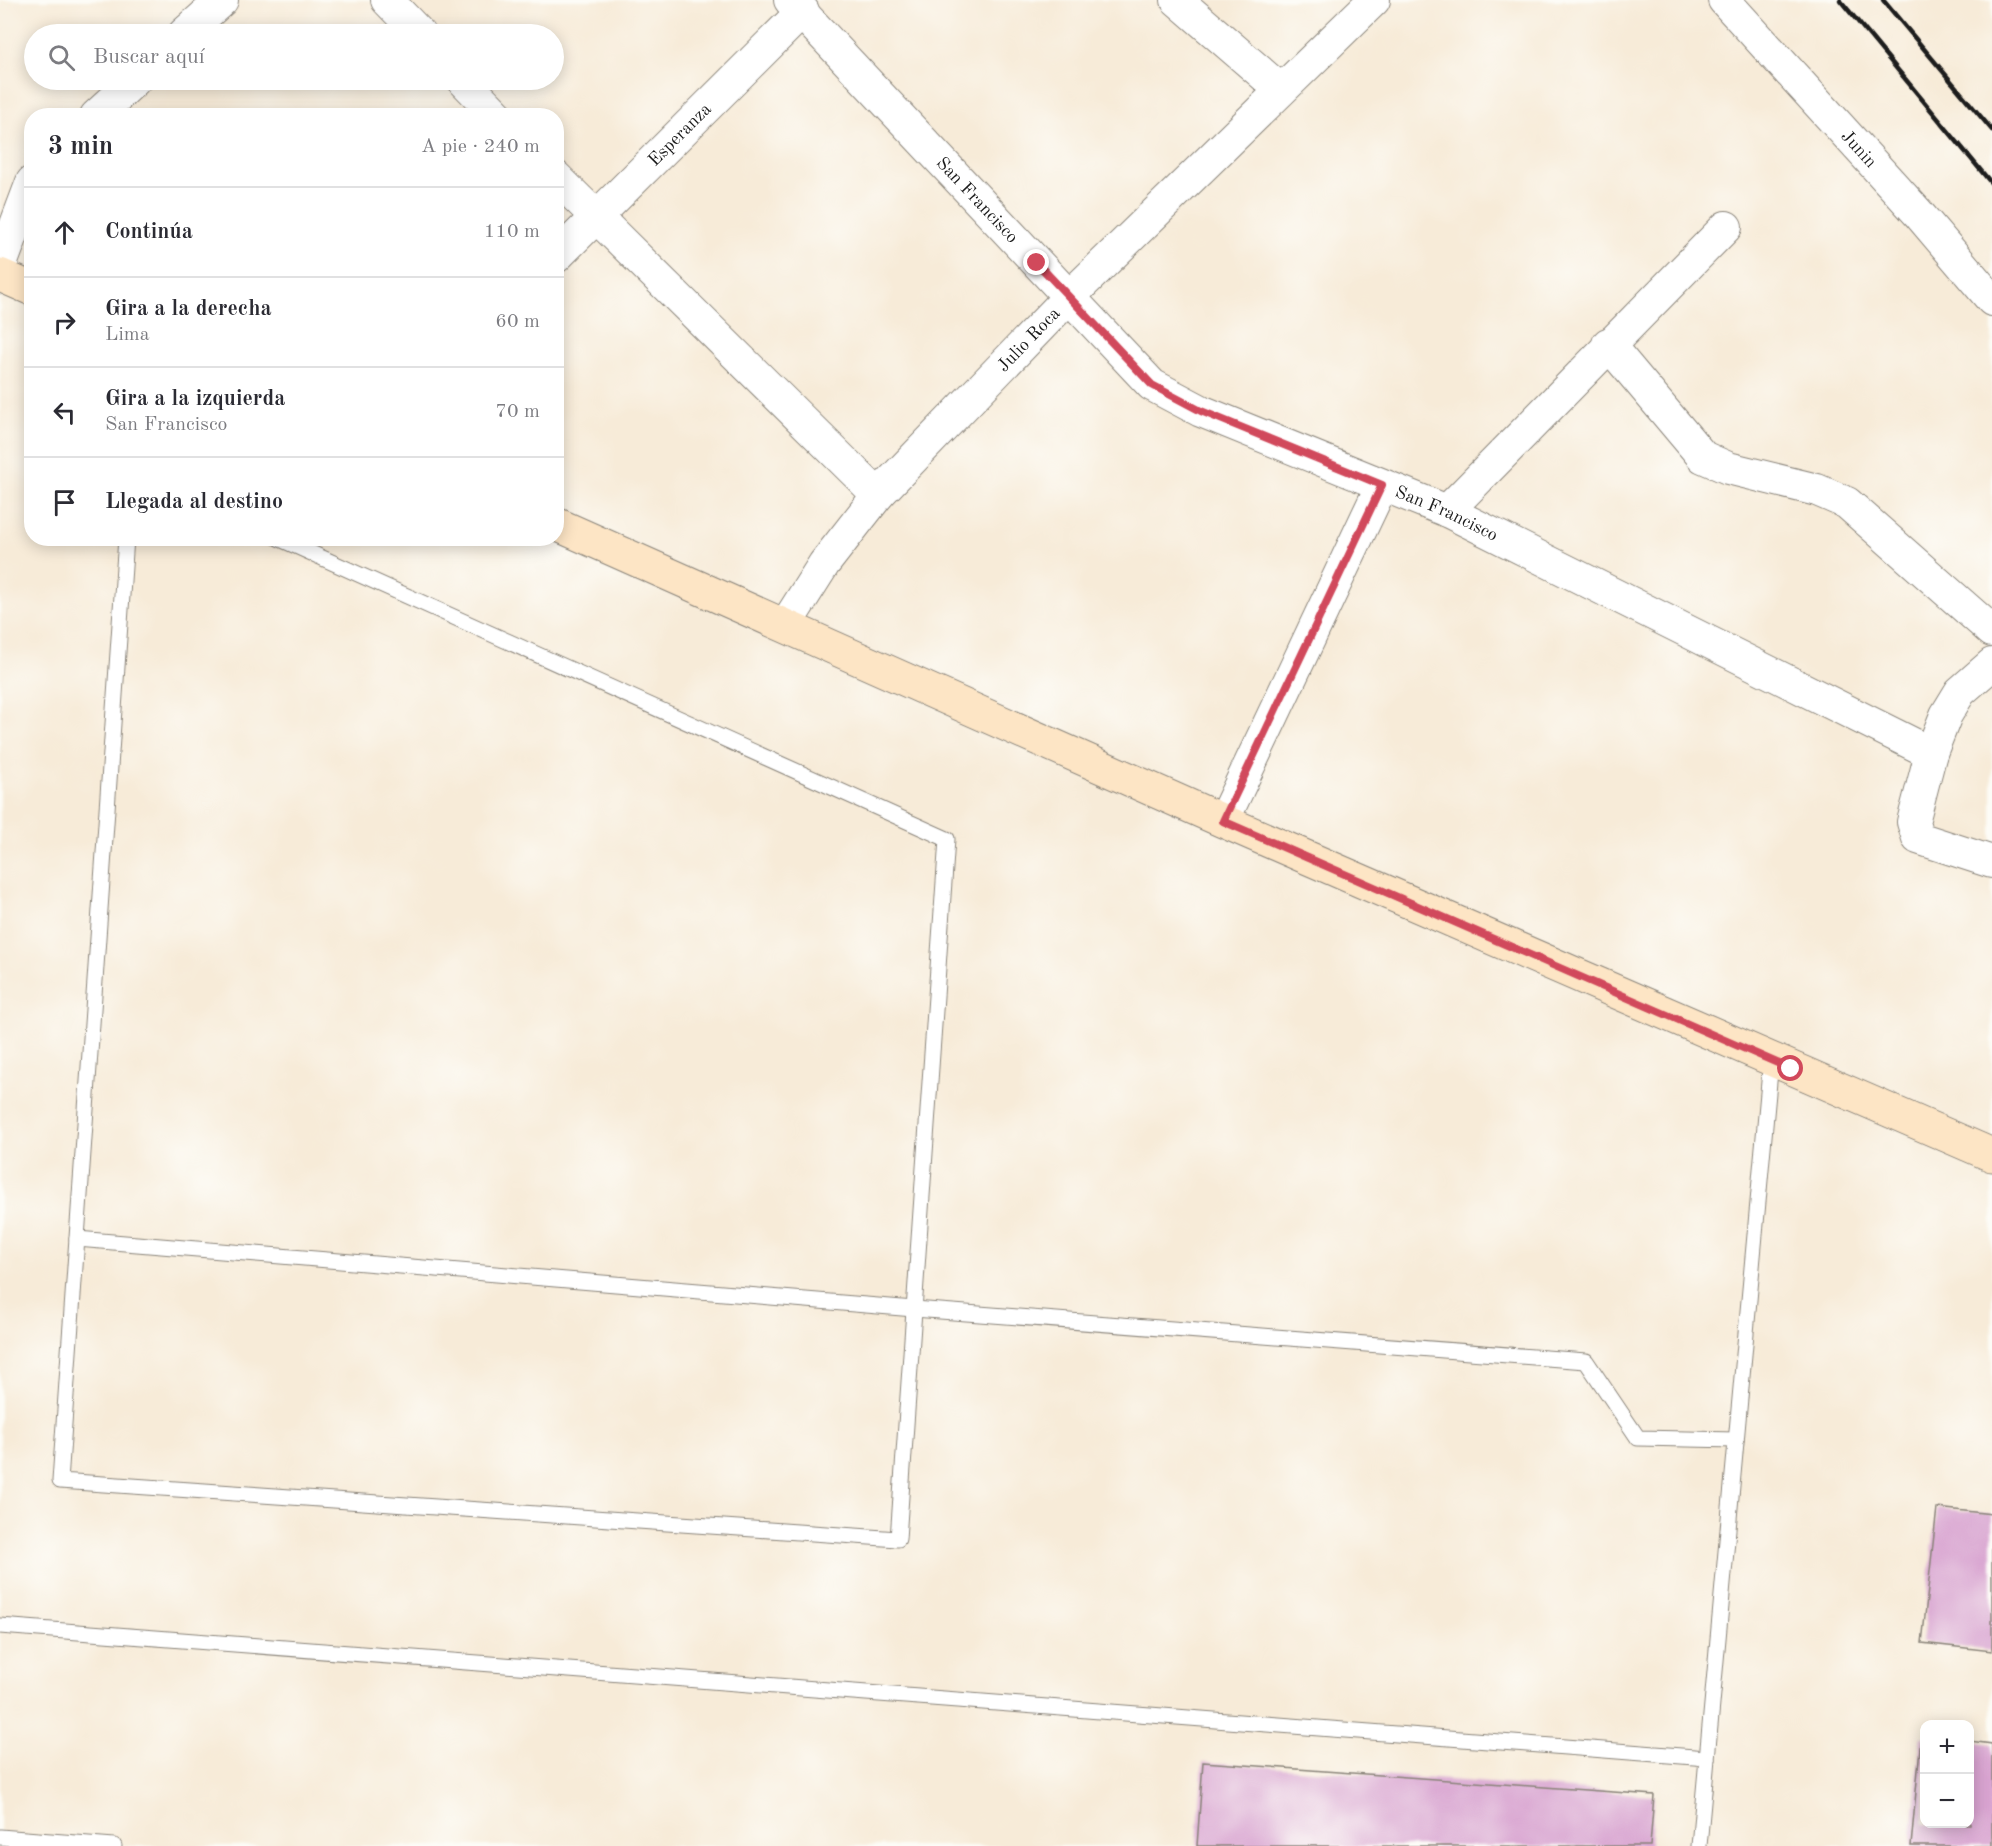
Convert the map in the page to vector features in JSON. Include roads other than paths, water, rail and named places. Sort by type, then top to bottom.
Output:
[{"type":"main road","points":[[0,275],[24,286]]},
{"type":"main road","points":[[564,527],[786,624],[1223,821],[1992,1155]]},
{"type":"street","points":[[195,24],[222,0]]},
{"type":"street","points":[[387,0],[410,24]]},
{"type":"street","points":[[1177,0],[1281,90]]},
{"type":"street","name":"Julio Roca","points":[[786,624],[824,564],[878,495],[1069,297],[1374,0]]},
{"type":"street","name":"Junin","points":[[1724,0],[1918,213],[1992,300]]},
{"type":"street","name":"Esperanza","points":[[564,249],[796,6]]},
{"type":"street","name":"San Francisco","points":[[796,6],[1152,385],[1201,411],[1447,511],[1931,753]]},
{"type":"street","points":[[105,108],[124,90]]},
{"type":"street","points":[[473,90],[490,108]]},
{"type":"street","points":[[564,185],[878,495]]},
{"type":"street","points":[[0,267],[24,203]]},
{"type":"street","points":[[1447,511],[1608,344],[1726,227]]},
{"type":"street","points":[[1608,344],[1703,457],[1728,468],[1817,490],[1847,503],[1992,631]]},
{"type":"street","points":[[1223,821],[1382,485]]},
{"type":"street","points":[[1992,664],[1960,692],[1946,715],[1931,753],[1913,822],[1918,838],[1992,862]]},
{"type":"lane","points":[[125,546],[60,1481],[898,1539],[947,839],[296,546]]},
{"type":"lane","points":[[1699,1846],[1771,1060]]},
{"type":"lane","points":[[77,1239],[914,1309],[1586,1361],[1638,1438],[1736,1440]]},
{"type":"lane","points":[[0,1626],[1707,1758]]},
{"type":"lane","points":[[0,1837],[114,1846]]},
{"type":"railway","points":[[1840,0],[1992,184]]},
{"type":"railway","points":[[1883,0],[1992,130]]}]
